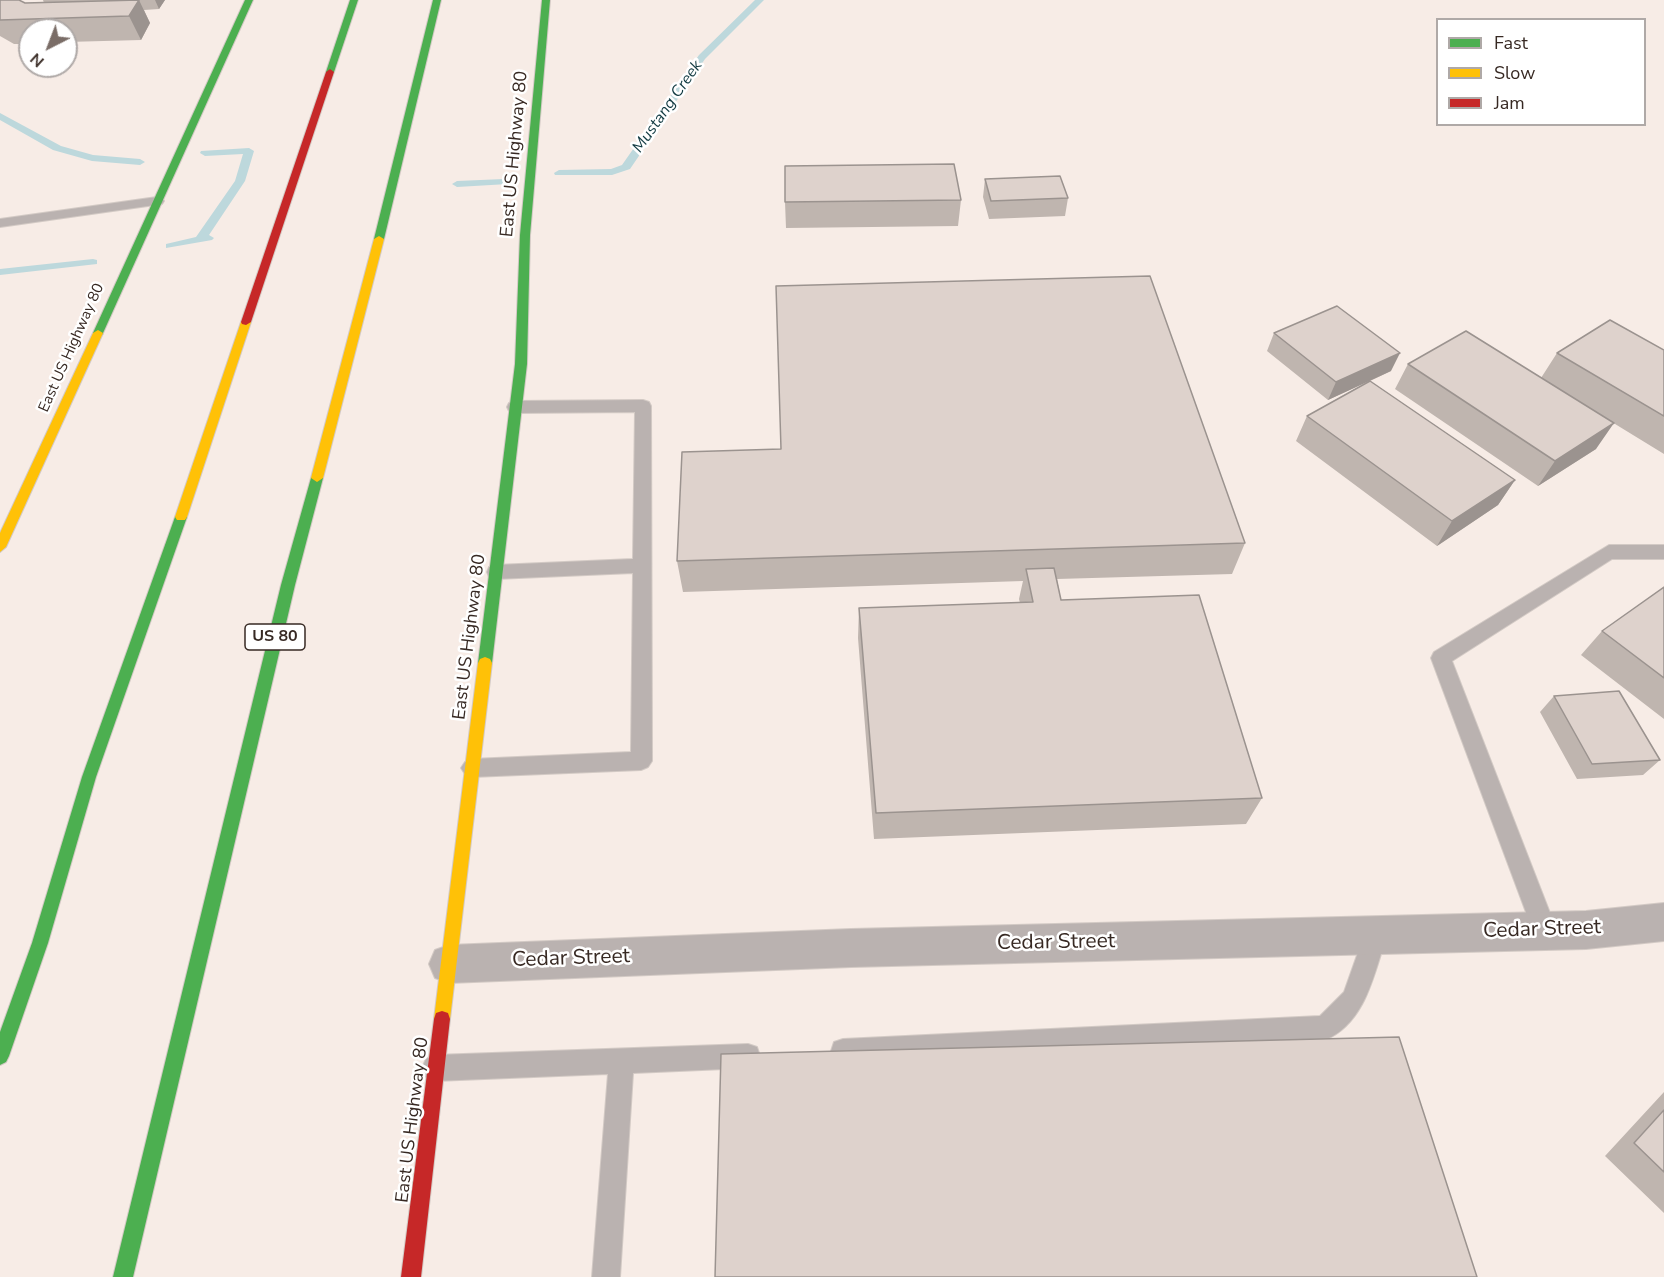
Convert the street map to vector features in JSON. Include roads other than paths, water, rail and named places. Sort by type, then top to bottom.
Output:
[{"type":"main road","name":"East US Highway 80","points":[[0,547],[249,0]]},
{"type":"main road","points":[[0,1056],[40,943],[89,777],[156,590],[354,0]]},
{"type":"main road","name":"US 80","points":[[123,1277],[285,597],[353,344],[437,0]]},
{"type":"main road","name":"East US Highway 80","points":[[411,1277],[521,364],[525,235],[546,0]]},
{"type":"street","name":"Cedar Street","points":[[449,964],[851,948],[1586,930],[1662,924]]},
{"type":"lane","points":[[0,223],[157,201]]},
{"type":"lane","points":[[472,768],[641,761],[643,406],[515,407]]},
{"type":"lane","points":[[1545,931],[1441,658],[1609,552],[1664,552]]},
{"type":"lane","points":[[496,572],[642,566]]},
{"type":"lane","points":[[824,1052],[1325,1028],[1354,999],[1375,935]]},
{"type":"lane","points":[[435,1068],[776,1054]]},
{"type":"lane","points":[[606,1277],[621,1062]]},
{"type":"waterway","name":"Mustang Creek","points":[[559,173],[612,172],[626,167],[702,57],[760,0]]},
{"type":"waterway","name":"Mustang Creek","points":[[0,116],[57,148],[92,158],[140,162]]},
{"type":"waterway","name":"Mustang Creek","points":[[200,240],[240,181],[249,151],[205,153]]},
{"type":"waterway","name":"Mustang Creek","points":[[457,184],[504,182]]},
{"type":"waterway","name":"Mustang Creek","points":[[200,240],[208,238]]},
{"type":"waterway","points":[[170,246],[200,240]]},
{"type":"waterway","points":[[0,272],[93,262]]}]
